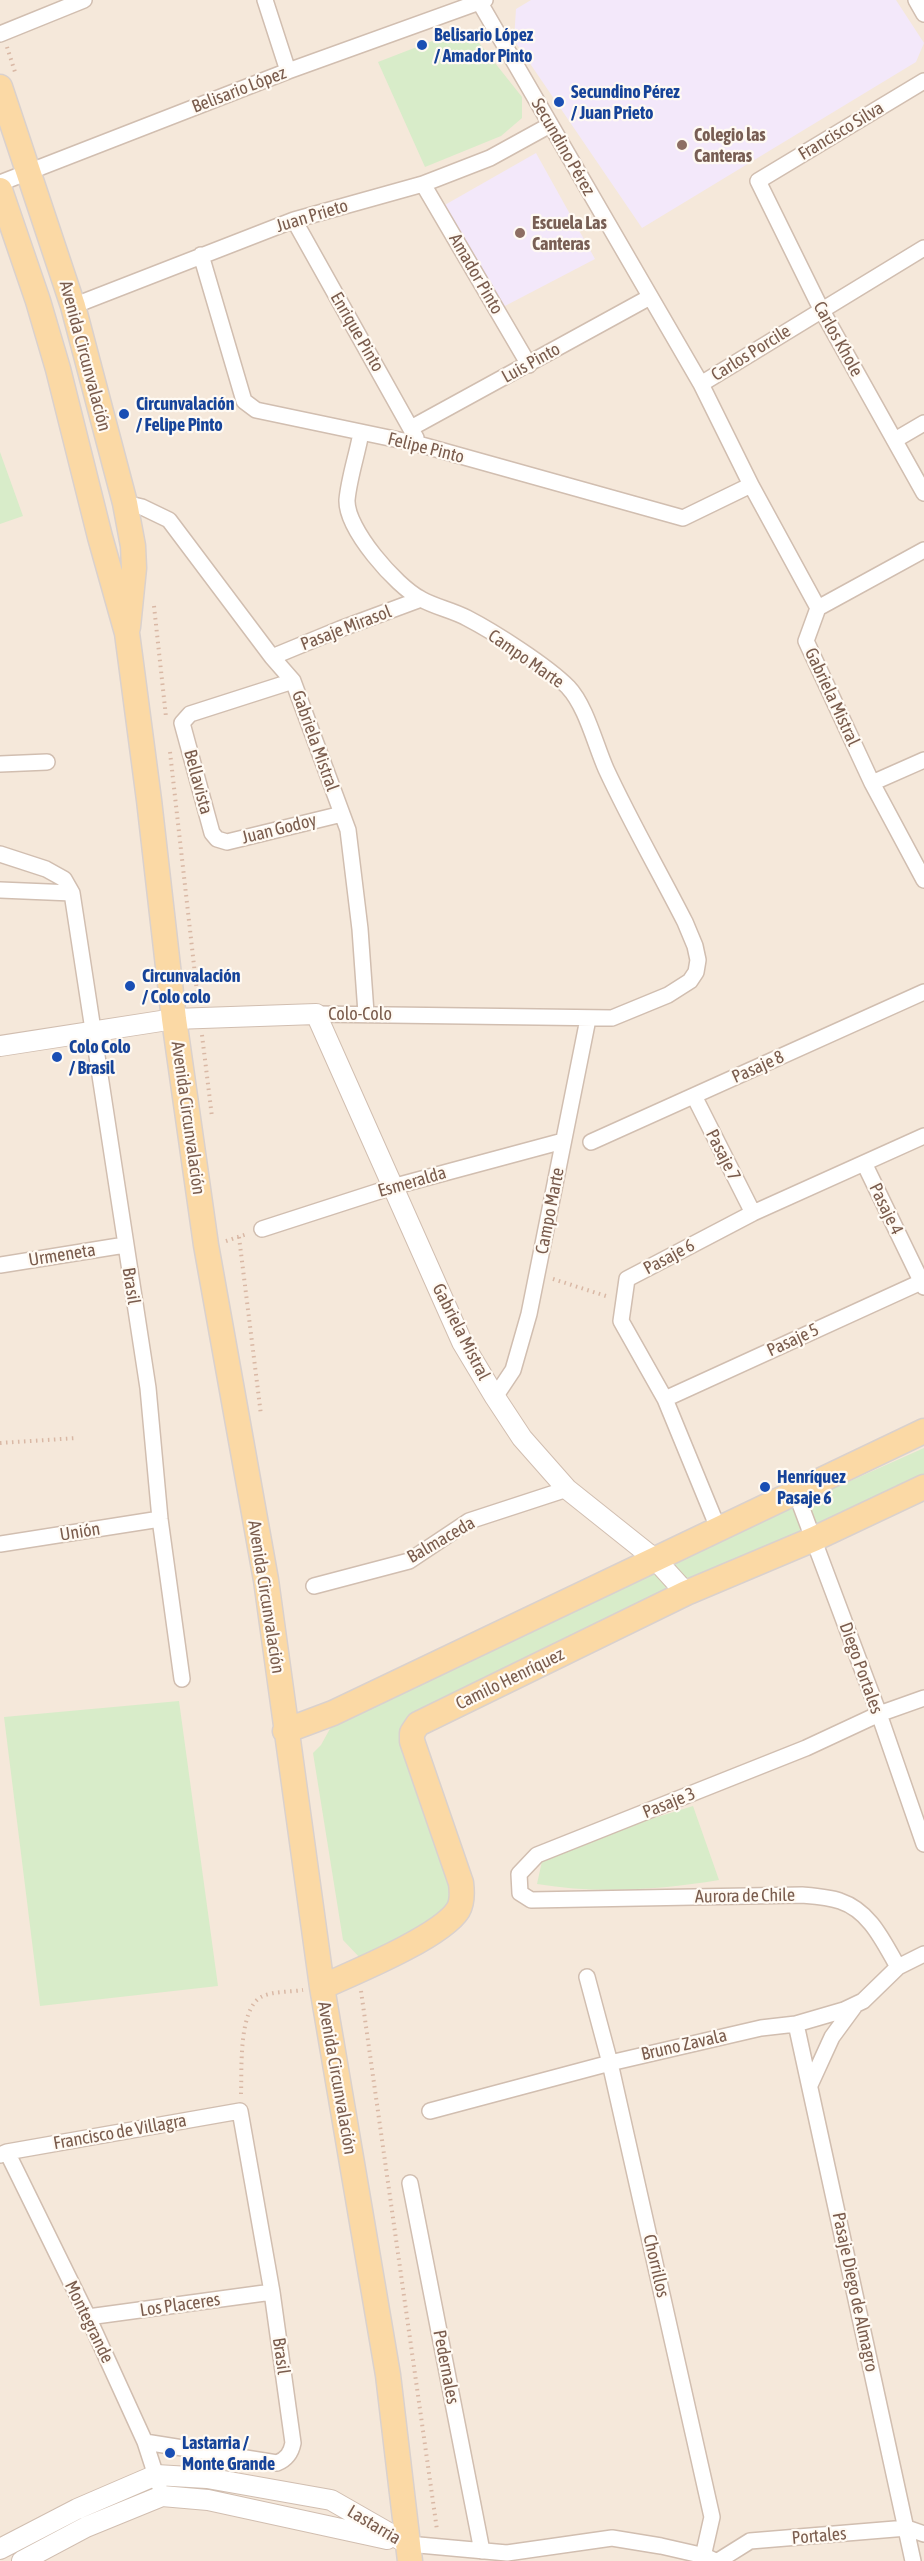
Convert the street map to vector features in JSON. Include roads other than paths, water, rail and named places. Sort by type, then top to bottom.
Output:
[{"type":"main road","name":"Avenida Circunvalación","points":[[9,83],[28,171],[73,306],[125,503],[133,546],[134,568],[127,633]]},
{"type":"main road","name":"Avenida Circunvalación","points":[[0,190],[48,335],[127,633],[150,800],[174,1019],[208,1257],[266,1580],[322,1987],[388,2375],[409,2552]]},
{"type":"main road","points":[[285,1731],[333,1713],[924,1431]]},
{"type":"main road","name":"Camilo Henríquez","points":[[322,1987],[408,1946],[442,1925],[458,1910],[462,1896],[461,1882],[412,1742],[412,1733],[418,1724],[686,1593],[814,1539],[924,1487]]},
{"type":"street","points":[[1,34],[84,0]]},
{"type":"street","points":[[265,0],[288,71]]},
{"type":"street","points":[[916,0],[924,14]]},
{"type":"street","name":"Belisario López","points":[[0,183],[288,71],[482,2]]},
{"type":"street","name":"Secundino Pérez","points":[[482,2],[550,125],[701,384]]},
{"type":"street","name":"Francisco Silva","points":[[758,181],[924,81]]},
{"type":"street","name":"Juan Prieto","points":[[73,306],[294,220],[423,184],[490,158],[550,125]]},
{"type":"street","name":"Carlos Khole","points":[[758,181],[821,309],[924,493]]},
{"type":"street","name":"Amador Pinto","points":[[423,184],[529,365]]},
{"type":"street","name":"Enrique Pinto","points":[[294,220],[418,444]]},
{"type":"street","name":"Carlos Porcile","points":[[701,384],[924,248]]},
{"type":"street","name":"Felipe Pinto","points":[[201,255],[244,400],[250,407],[418,444],[683,518],[751,485]]},
{"type":"street","name":"Luis Pinto","points":[[411,428],[650,297]]},
{"type":"street","points":[[701,384],[751,485],[818,608],[924,550]]},
{"type":"street","points":[[895,440],[924,423]]},
{"type":"street","name":"Campo Marte","points":[[361,433],[347,501],[350,515],[382,566],[400,584],[421,599],[484,628],[540,666],[577,698],[607,769],[685,922],[698,960]]},
{"type":"street","name":"Gabriela Mistral","points":[[125,503],[142,507],[169,520],[272,657],[293,681],[348,830],[360,929],[366,1013]]},
{"type":"street","name":"Pasaje Mirasol","points":[[272,657],[421,599]]},
{"type":"street","name":"Gabriela Mistral","points":[[818,608],[806,641],[872,783],[924,880]]},
{"type":"street","name":"Bellavista","points":[[217,839],[212,833],[175,724],[190,714],[293,681]]},
{"type":"street","points":[[872,783],[924,760]]},
{"type":"street","points":[[0,764],[47,762]]},
{"type":"street","name":"Juan Godoy","points":[[217,839],[227,842],[342,814]]},
{"type":"street","points":[[0,854],[46,869],[63,879],[72,893]]},
{"type":"street","points":[[0,890],[72,893]]},
{"type":"street","name":"Brasil","points":[[72,893],[91,1032],[148,1388],[160,1519],[182,1679]]},
{"type":"street","name":"Colo-Colo","points":[[0,1046],[174,1019],[366,1013],[612,1018],[681,988],[696,972],[698,960]]},
{"type":"street","name":"Pasaje 8","points":[[591,1142],[924,992]]},
{"type":"street","name":"Gabriela Mistral","points":[[316,1014],[462,1342],[495,1398],[522,1438],[567,1489],[656,1560],[686,1593]]},
{"type":"street","name":"Campo Marte","points":[[495,1398],[509,1378],[518,1356],[538,1274],[588,1019]]},
{"type":"street","name":"Pasaje 7","points":[[694,1096],[753,1213]]},
{"type":"street","name":"Pasaje 6","points":[[718,1528],[665,1399],[621,1321],[627,1279],[753,1213],[924,1136]]},
{"type":"street","name":"Esmeralda","points":[[262,1229],[392,1187],[563,1141]]},
{"type":"street","name":"Pasaje 4","points":[[864,1163],[923,1285]]},
{"type":"street","name":"Urmeneta","points":[[0,1265],[125,1245]]},
{"type":"street","name":"Pasaje 5","points":[[665,1399],[923,1285]]},
{"type":"street","name":"Balmaceda","points":[[314,1586],[409,1561],[470,1521],[567,1489]]},
{"type":"street","name":"Diego Portales","points":[[796,1492],[879,1714],[924,1844]]},
{"type":"street","name":"Unión","points":[[0,1544],[160,1519]]},
{"type":"street","points":[[879,1714],[924,1698]]},
{"type":"street","name":"Pasaje 3","points":[[559,1900],[531,1900],[520,1893],[519,1874],[537,1855],[806,1748],[879,1714]]},
{"type":"street","name":"Aurora de Chile","points":[[559,1900],[802,1894],[840,1900],[863,1913],[879,1934],[898,1967]]},
{"type":"street","name":"Bruno Zavala","points":[[430,2111],[610,2063],[761,2028],[796,2024],[854,2007],[898,1967],[924,1954]]},
{"type":"street","name":"Chorrillos","points":[[587,1977],[610,2063],[712,2517],[710,2560]]},
{"type":"street","points":[[810,2085],[832,2037],[854,2007]]},
{"type":"street","name":"Pasaje Diego de Almagro","points":[[796,2024],[913,2561]]},
{"type":"street","name":"Brasil","points":[[145,2442],[278,2463],[288,2457],[293,2443],[272,2292],[240,2111]]},
{"type":"street","name":"Francisco de Villagra","points":[[3,2154],[240,2111]]},
{"type":"street","name":"Montegrande","points":[[3,2154],[88,2317],[145,2442],[162,2496]]},
{"type":"street","name":"Pedernales","points":[[410,2183],[482,2551]]},
{"type":"street","name":"Los Placeres","points":[[88,2317],[272,2292]]},
{"type":"street","name":"Lastarria","points":[[0,2549],[77,2510],[156,2475],[207,2478],[331,2500],[409,2552]]},
{"type":"street","name":"Lastarria","points":[[22,2561],[86,2527],[162,2496],[208,2500],[409,2552]]},
{"type":"street","name":"Portales","points":[[710,2560],[750,2541],[907,2528],[924,2534]]},
{"type":"street","points":[[409,2552],[439,2547],[507,2553],[612,2538],[661,2546],[710,2560]]},
{"type":"street","points":[[0,2556],[3,2561]]},
{"type":"place","name":"Belisario López / Amador Pinto","points":[[422,45]]},
{"type":"place","name":"Secundino Pérez / Juan Prieto","points":[[559,102]]},
{"type":"place","name":"Colegio las Canteras","points":[[682,145]]},
{"type":"place","name":"Escuela Las Canteras","points":[[520,233]]},
{"type":"place","name":"Circunvalación / Felipe Pinto","points":[[124,414]]},
{"type":"place","name":"Circunvalación / Colo colo","points":[[130,986]]},
{"type":"place","name":"Colo Colo / Brasil","points":[[57,1057]]},
{"type":"place","name":"Henríquez Pasaje 6","points":[[765,1487]]},
{"type":"place","name":"Lastarria / Monte Grande","points":[[170,2453]]}]
